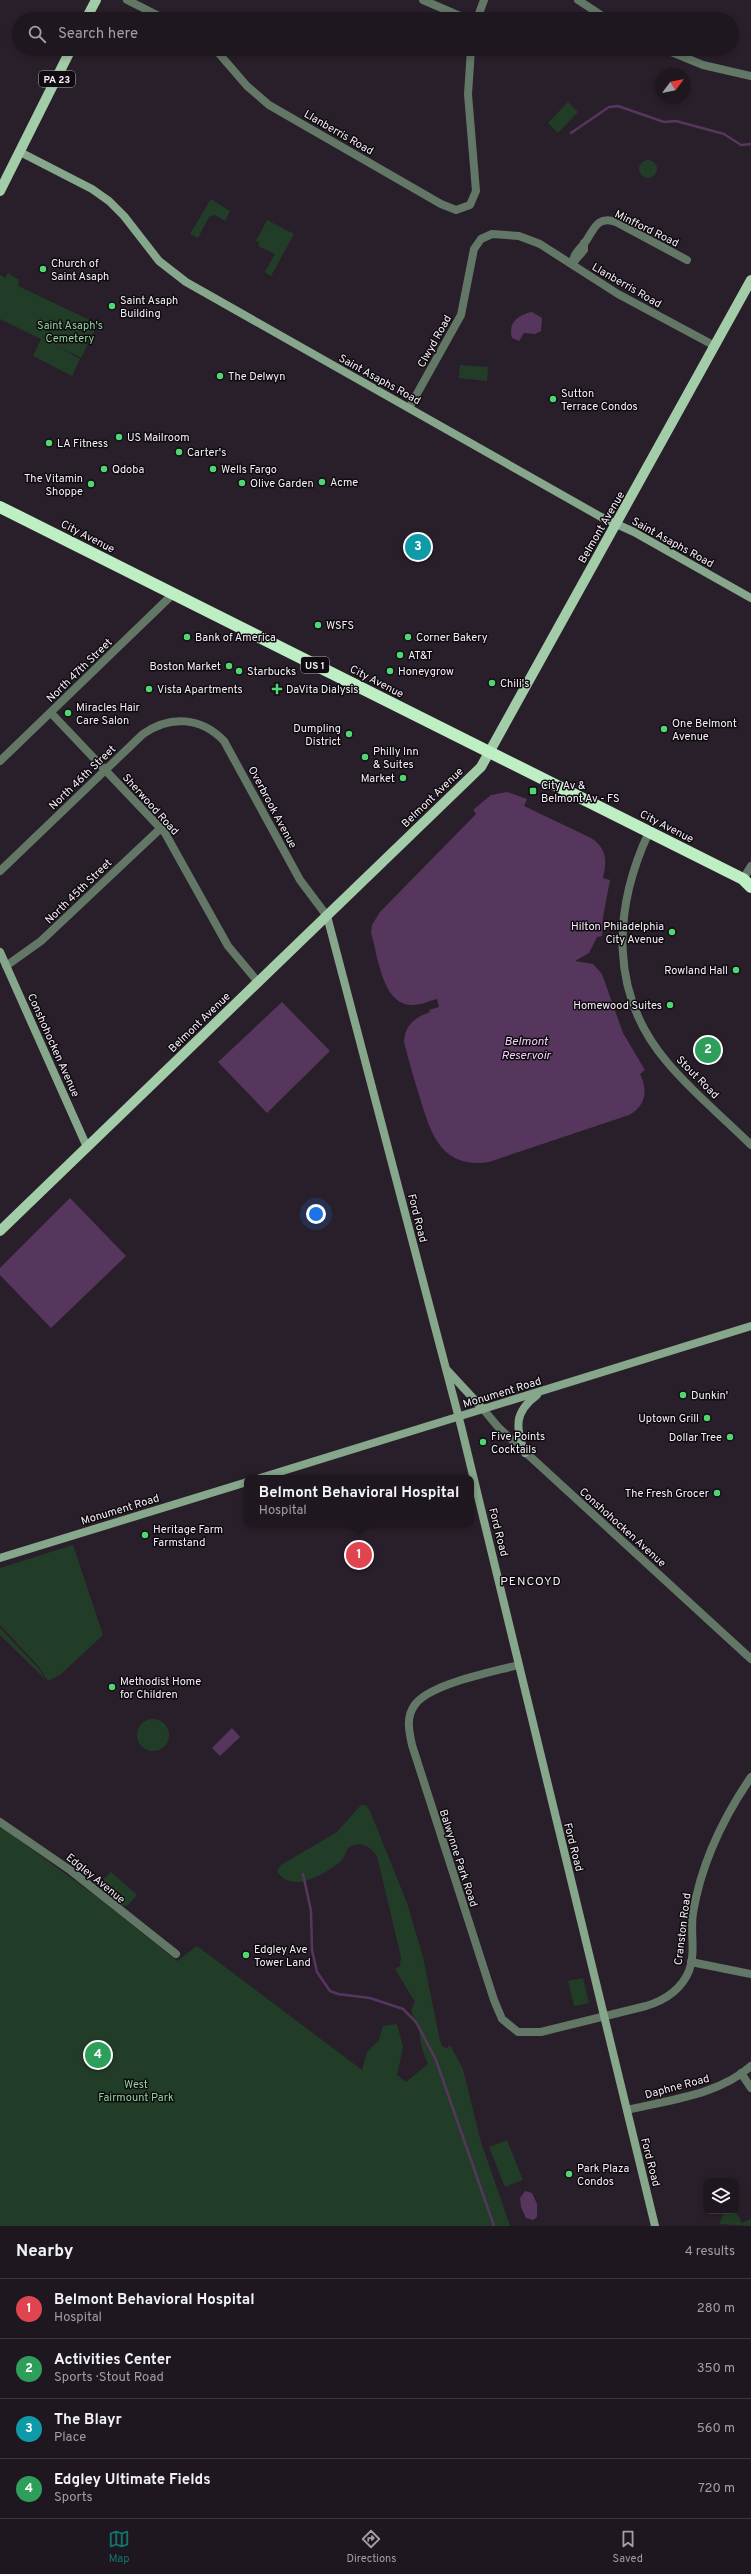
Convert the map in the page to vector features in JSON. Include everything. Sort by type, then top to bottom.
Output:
[{"type":"highway","name":"City Avenue","points":[[0,507],[748,882]]},
{"type":"main road","points":[[90,12],[96,0]]},
{"type":"main road","name":"PA 23","points":[[0,191],[68,56]]},
{"type":"main road","name":"Belmont Avenue","points":[[0,1231],[481,767],[751,280]]},
{"type":"street","points":[[127,0],[151,12]]},
{"type":"street","points":[[423,0],[451,12]]},
{"type":"street","points":[[480,12],[484,0]]},
{"type":"street","points":[[578,0],[596,12]]},
{"type":"street","name":"Llanberris Road","points":[[220,56],[254,93],[278,111],[449,208],[456,210],[467,207],[473,202],[476,191],[468,94],[471,56]]},
{"type":"street","points":[[681,56],[703,65],[751,76]]},
{"type":"street","name":"Saint Asaphs Road","points":[[20,152],[92,189],[109,201],[124,216],[159,261],[186,282],[408,408],[751,598]]},
{"type":"street","name":"Minfford Road","points":[[572,264],[578,247],[584,243],[596,224],[608,220],[687,260]]},
{"type":"street","name":"Llanberris Road","points":[[484,237],[502,233],[526,238],[540,244],[618,294],[715,346]]},
{"type":"street","name":"Clwyd Road","points":[[408,408],[460,317],[472,255],[476,245],[484,237]]},
{"type":"street","name":"North 47th Street","points":[[0,761],[173,594]]},
{"type":"street","name":"Sherwood Road","points":[[51,712],[161,828],[174,846],[228,946],[258,982]]},
{"type":"street","name":"North 46th Street","points":[[0,871],[150,729],[170,721],[190,721]]},
{"type":"street","name":"Overbrook Avenue","points":[[190,721],[207,727],[224,741],[300,880],[327,916]]},
{"type":"street","name":"North 45th Street","points":[[6,966],[41,942],[161,828]]},
{"type":"street","name":"Stout Road","points":[[649,832],[630,879],[623,914],[622,952],[632,999],[647,1031],[666,1061],[751,1145]]},
{"type":"street","points":[[748,882],[751,866]]},
{"type":"street","name":"Ford Road","points":[[327,916],[473,1475]]},
{"type":"street","name":"Conshohocken Avenue","points":[[0,952],[87,1147]]},
{"type":"street","name":"Monument Road","points":[[270,1475],[751,1326]]},
{"type":"street","points":[[445,1367],[457,1383],[483,1409]]},
{"type":"street","points":[[525,1453],[518,1436],[517,1419],[525,1405],[541,1392]]},
{"type":"street","name":"Conshohocken Avenue","points":[[483,1409],[499,1428],[525,1453],[751,1659]]},
{"type":"street","name":"Ford Road","points":[[474,1481],[655,2226]]},
{"type":"street","name":"Monument Road","points":[[0,1558],[244,1483]]},
{"type":"street","name":"Balwynne Park Road","points":[[518,1666],[448,1686],[423,1697],[414,1706],[409,1718],[412,1745],[494,2000],[502,2019],[518,2032],[531,2033],[604,2017]]},
{"type":"street","name":"Cranston Road","points":[[604,2017],[646,2006],[666,1998],[681,1984],[691,1962],[693,1914],[705,1867],[722,1824],[751,1777]]},
{"type":"street","name":"Edgley Avenue","points":[[0,1822],[70,1870],[176,1954]]},
{"type":"street","points":[[691,1962],[751,1974]]},
{"type":"street","name":"Daphne Road","points":[[627,2110],[700,2092],[741,2074],[751,2066]]},
{"type":"street","points":[[741,2074],[751,2088]]},
{"type":"green space","points":[[568,102],[578,112],[558,133],[548,123]]},
{"type":"green space","points":[[644,160],[652,160],[657,165],[655,176],[652,178],[644,178],[639,173],[639,165]]},
{"type":"green space","points":[[211,199],[230,211],[225,221],[215,215],[209,217],[198,238],[190,234]]},
{"type":"green space","points":[[267,220],[294,234],[271,276],[265,272],[275,254],[258,246],[260,243],[256,241]]},
{"type":"green space","name":"Saint Asaph's Cemetery","points":[[8,273],[19,280],[18,286],[98,324],[81,358],[55,345],[80,359],[72,376],[33,356],[41,339],[0,319],[0,275],[5,278]]},
{"type":"green space","points":[[460,365],[488,367],[487,381],[459,378]]},
{"type":"green space","points":[[73,1545],[103,1635],[60,1675],[48,1681],[39,1667],[0,1625],[0,1568]]},
{"type":"green space","points":[[0,1628],[39,1669],[46,1680],[0,1635]]},
{"type":"green space","points":[[153,1719],[164,1724],[169,1735],[164,1746],[153,1751],[142,1746],[137,1735],[142,1724]]},
{"type":"green space","name":"West Fairmount Park","points":[[361,1805],[366,1805],[370,1811],[407,1903],[423,1957],[440,2041],[443,2047],[447,2048],[450,2045],[463,2069],[481,2142],[510,2226],[0,2226],[0,1826],[97,1897],[177,1961],[197,1946],[362,2070],[367,2052],[379,2040],[383,2026],[397,2024],[403,2047],[397,2075],[406,2082],[428,2064],[424,2055],[418,2023],[412,2014],[415,2002],[395,1969],[400,1966],[401,1957],[377,1856],[373,1851],[364,1845],[358,1844],[349,1848],[341,1861],[308,1880],[299,1882],[291,1881],[283,1878],[277,1871],[281,1865],[337,1832]]},
{"type":"green space","points":[[111,1872],[137,1895],[127,1906],[121,1905],[98,1885]]},
{"type":"green space","points":[[583,1978],[589,2003],[574,2006],[568,1981]]},
{"type":"green space","points":[[507,2140],[523,2180],[505,2187],[489,2147]]},
{"type":"green space","points":[[724,2214],[737,2214],[742,2223],[751,2219],[751,2226],[719,2224]]},
{"type":"water","points":[[532,312],[542,318],[541,331],[535,334],[524,333],[519,341],[512,338],[511,328],[515,320],[522,315]]},
{"type":"water","name":"Belmont Reservoir","points":[[507,792],[527,799],[524,806],[591,838],[603,851],[605,866],[603,878],[610,880],[603,917],[602,936],[597,937],[589,953],[575,961],[593,964],[602,974],[623,1033],[645,1070],[640,1074],[643,1080],[645,1092],[639,1107],[629,1115],[489,1162],[473,1163],[460,1160],[449,1155],[434,1136],[424,1112],[404,1042],[406,1031],[411,1023],[430,1012],[429,1010],[439,1007],[437,999],[422,1004],[413,1005],[403,1003],[394,997],[383,978],[371,933],[372,925],[380,912],[476,814],[473,810],[491,795]]},
{"type":"water","points":[[282,1002],[330,1051],[267,1113],[218,1062]]},
{"type":"water","points":[[70,1198],[126,1256],[51,1328],[0,1275],[0,1268]]},
{"type":"water","points":[[232,1728],[240,1737],[220,1756],[212,1748]]},
{"type":"water","points":[[525,2191],[532,2193],[537,2204],[537,2217],[533,2220],[526,2218],[521,2207],[520,2198]]},
{"type":"waterway","points":[[571,133],[609,107],[618,106],[664,122],[676,121],[724,134],[741,145],[751,144]]},
{"type":"waterway","points":[[303,1874],[311,1911],[312,1950],[317,1972],[330,1991],[338,1994],[370,1998],[403,2009],[416,2022],[436,2060],[494,2226]]},
{"type":"place","name":"Church of Saint Asaph","points":[[43,269]]},
{"type":"place","name":"Saint Asaph Building","points":[[112,306]]},
{"type":"place","name":"The Delwyn","points":[[220,376]]},
{"type":"place","name":"Sutton Terrace Condos","points":[[553,399]]},
{"type":"place","name":"US Mailroom","points":[[119,437]]},
{"type":"place","name":"LA Fitness","points":[[49,443]]},
{"type":"place","name":"Carter's","points":[[179,452]]},
{"type":"place","name":"Qdoba","points":[[104,469]]},
{"type":"place","name":"Wells Fargo","points":[[213,469]]},
{"type":"place","name":"Acme","points":[[322,482]]},
{"type":"place","name":"Olive Garden","points":[[242,483]]},
{"type":"place","name":"The Vitamin Shoppe","points":[[91,484]]},
{"type":"place","name":"The Blayr","points":[[418,547]]},
{"type":"place","name":"WSFS","points":[[318,625]]},
{"type":"place","name":"Bank of America","points":[[187,637]]},
{"type":"place","name":"Corner Bakery","points":[[408,637]]},
{"type":"place","name":"AT&T","points":[[400,655]]},
{"type":"place","name":"Boston Market","points":[[229,666]]},
{"type":"place","name":"Starbucks","points":[[239,671]]},
{"type":"place","name":"Honeygrow","points":[[390,671]]},
{"type":"place","name":"Chili's","points":[[492,683]]},
{"type":"place","name":"Vista Apartments","points":[[149,689]]},
{"type":"place","name":"DaVita Dialysis","points":[[277,689]]},
{"type":"place","name":"Miracles Hair Care Salon","points":[[68,713]]},
{"type":"place","name":"One Belmont Avenue","points":[[664,729]]},
{"type":"place","name":"Dumpling District","points":[[349,734]]},
{"type":"place","name":"Philly Inn & Suites","points":[[365,757]]},
{"type":"place","name":"Market","points":[[403,778]]},
{"type":"place","name":"City Av & Belmont Av - FS","points":[[533,791]]},
{"type":"place","name":"Hilton Philadelphia City Avenue","points":[[672,932]]},
{"type":"place","name":"Rowland Hall","points":[[736,970]]},
{"type":"place","name":"Homewood Suites","points":[[670,1005]]},
{"type":"place","name":"Activities Center","points":[[708,1050]]},
{"type":"place","name":"Dunkin'","points":[[683,1395]]},
{"type":"place","name":"Uptown Grill","points":[[707,1418]]},
{"type":"place","name":"Dollar Tree","points":[[730,1437]]},
{"type":"place","name":"Five Points Cocktails","points":[[483,1442]]},
{"type":"place","name":"The Fresh Grocer","points":[[717,1493]]},
{"type":"place","name":"Heritage Farm Farmstand","points":[[145,1535]]},
{"type":"place","name":"Belmont Behavioral Hospital","points":[[359,1555]]},
{"type":"place","name":"Methodist Home for Children","points":[[112,1687]]},
{"type":"place","name":"Edgley Ave Tower Land","points":[[246,1955]]},
{"type":"place","name":"Edgley Ultimate Fields","points":[[98,2055]]},
{"type":"place","name":"Park Plaza Condos","points":[[569,2174]]},
{"type":"district","name":"PENCOYD","points":[[531,1581]]}]
